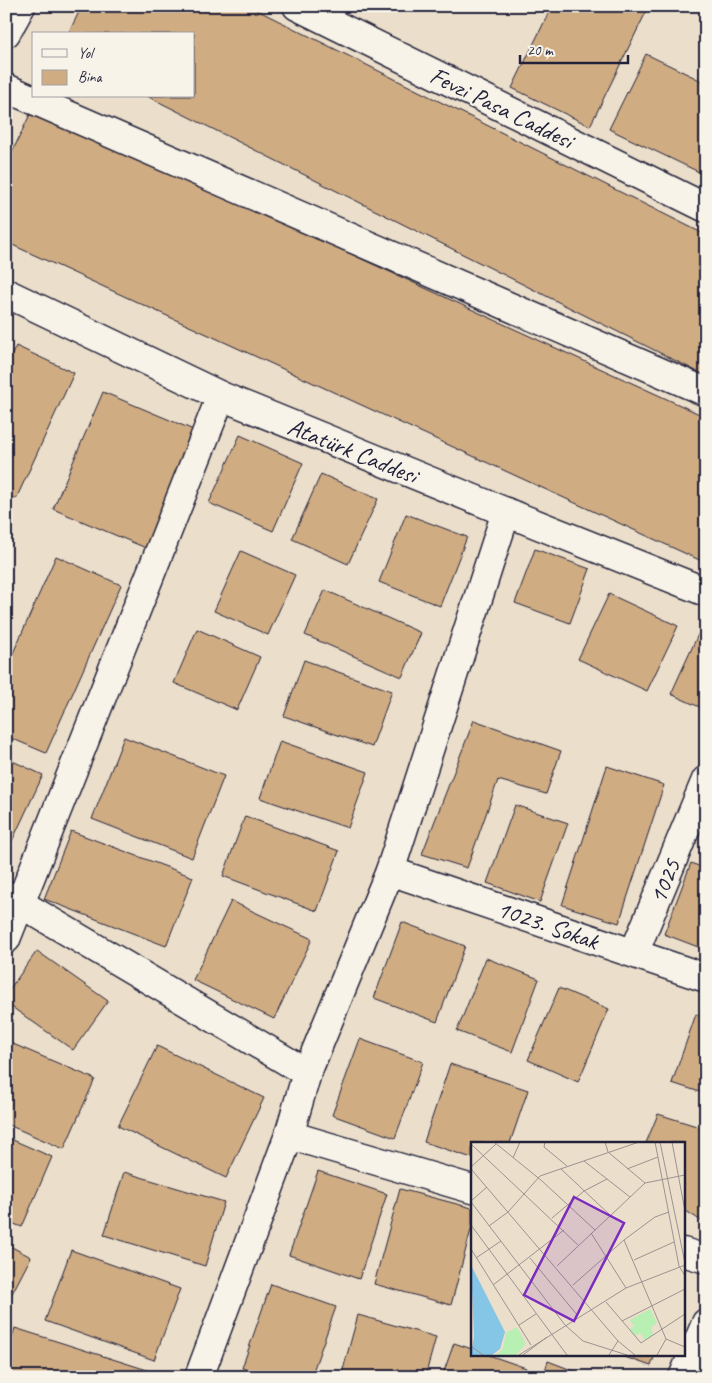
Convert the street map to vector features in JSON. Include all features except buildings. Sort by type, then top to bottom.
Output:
[{"type":"street","points":[[6,33],[21,6]]},
{"type":"street","name":"Fevzi Pasa Caddesi","points":[[297,6],[706,208]]},
{"type":"street","points":[[6,88],[706,392]]},
{"type":"street","name":"Atatürk Caddesi","points":[[6,293],[221,396],[706,592]]},
{"type":"street","points":[[6,939],[14,899],[221,396]]},
{"type":"street","points":[[199,1377],[289,1135],[307,1073],[390,871],[506,512]]},
{"type":"street","name":"1025","points":[[634,953],[706,780]]},
{"type":"street","name":"1023. Sokak","points":[[390,871],[706,978]]},
{"type":"street","points":[[14,899],[307,1073]]},
{"type":"street","points":[[289,1135],[471,1189]]},
{"type":"street","points":[[684,1252],[706,1259]]},
{"type":"street","points":[[683,1377],[706,1323]]}]
